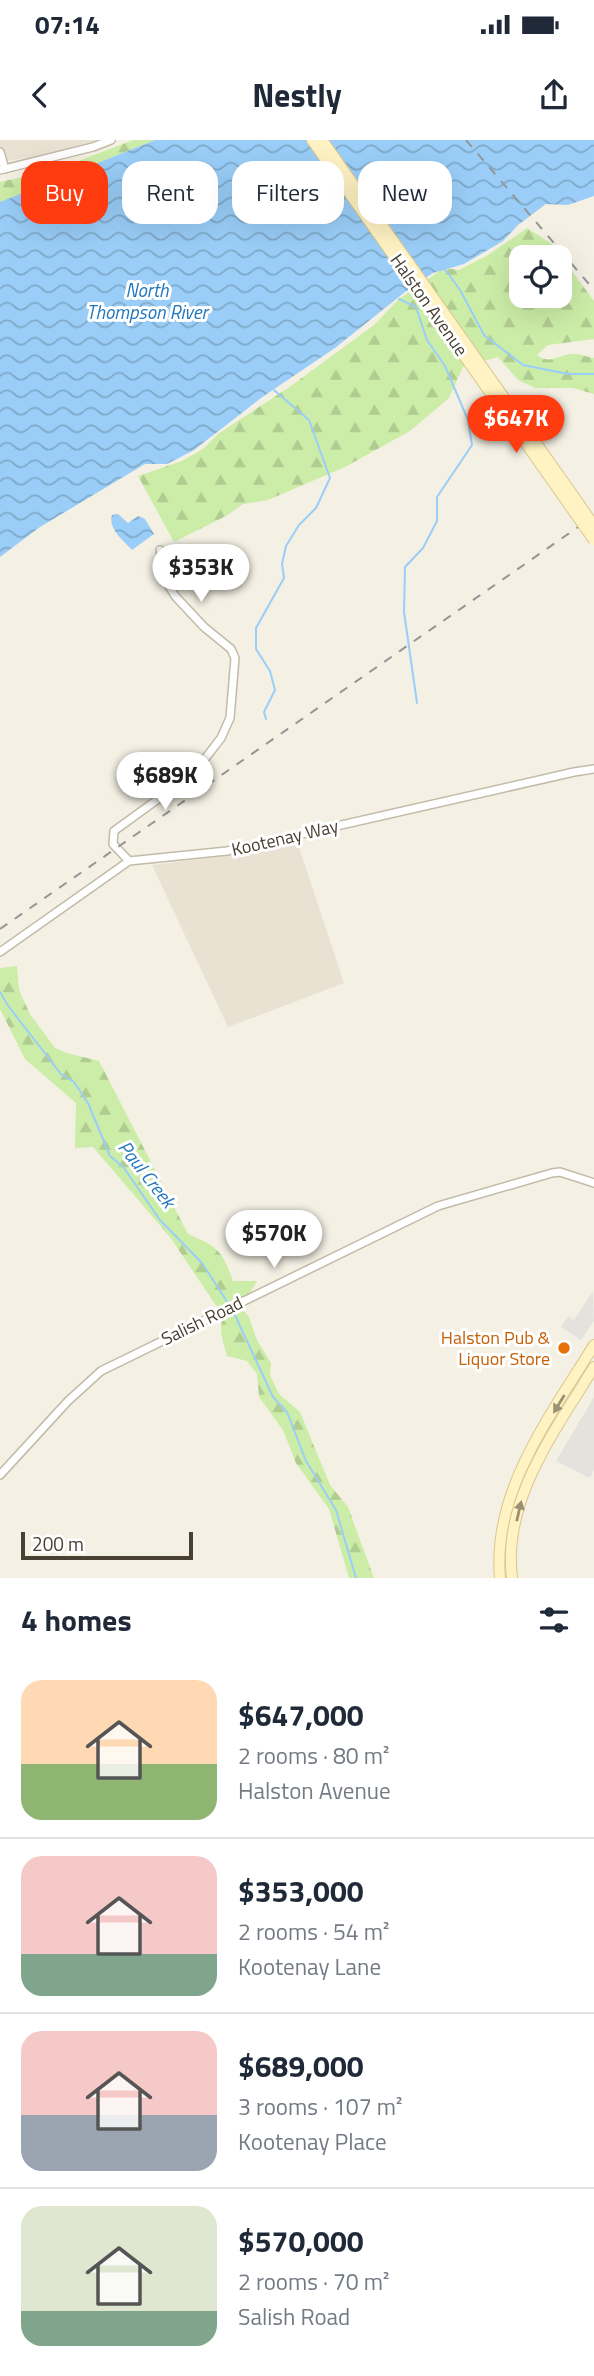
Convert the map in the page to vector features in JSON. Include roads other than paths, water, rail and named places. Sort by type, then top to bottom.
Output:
[{"type":"main road","name":"Halston Avenue","points":[[312,140],[490,385]]},
{"type":"main road","name":"Halston Avenue","points":[[322,140],[573,504],[594,540]]},
{"type":"main road","name":"Halston Avenue","points":[[573,504],[594,526]]},
{"type":"main road","points":[[500,1578],[504,1527],[514,1486],[534,1443],[594,1345]]},
{"type":"main road","points":[[512,1578],[514,1534],[523,1495],[542,1451],[592,1372]]},
{"type":"street","points":[[0,152],[2,169],[93,147],[111,140]]},
{"type":"street","points":[[129,861],[113,844],[114,831],[194,773],[227,728],[232,708],[235,658],[227,643],[204,627],[175,596],[166,581],[159,550]]},
{"type":"street","name":"Kootenay Way","points":[[0,952],[129,861],[227,851],[594,769]]},
{"type":"street","name":"Salish Road","points":[[0,1475],[68,1401],[95,1376],[210,1317],[455,1199],[552,1173],[570,1175],[594,1183]]},
{"type":"water","name":"North Thompson River","points":[[155,140],[594,140],[594,196],[568,205],[546,204],[518,225],[503,241],[464,264],[433,273],[405,292],[335,348],[261,398],[194,450],[167,464],[145,464],[40,527],[0,557],[0,202],[21,194],[21,224],[108,224],[108,161],[102,161]]},
{"type":"water","points":[[118,514],[128,523],[138,516],[145,519],[154,534],[132,550],[112,525],[112,515]]},
{"type":"waterway","points":[[444,268],[460,290],[484,335],[523,365],[568,374],[594,374]]},
{"type":"waterway","points":[[399,299],[416,307],[427,340],[445,366],[468,420],[472,445],[437,497],[437,521],[423,548],[405,567],[404,612],[417,703]]},
{"type":"waterway","points":[[266,719],[264,712],[275,690],[270,671],[256,649],[256,628],[284,578],[282,564],[286,546],[299,525],[316,508],[330,478],[309,420],[274,390]]},
{"type":"waterway","name":"Paul Creek","points":[[0,992],[61,1074],[74,1082],[88,1103],[110,1156],[124,1168],[160,1220],[202,1263],[228,1303]]},
{"type":"waterway","name":"Paul Creek","points":[[233,1311],[273,1397],[287,1412],[306,1461],[336,1510],[356,1578]]},
{"type":"railway","points":[[466,140],[594,290]]},
{"type":"railway","points":[[0,929],[594,516]]},
{"type":"place","name":"Halston Pub & Liquor Store","points":[[564,1348]]}]
